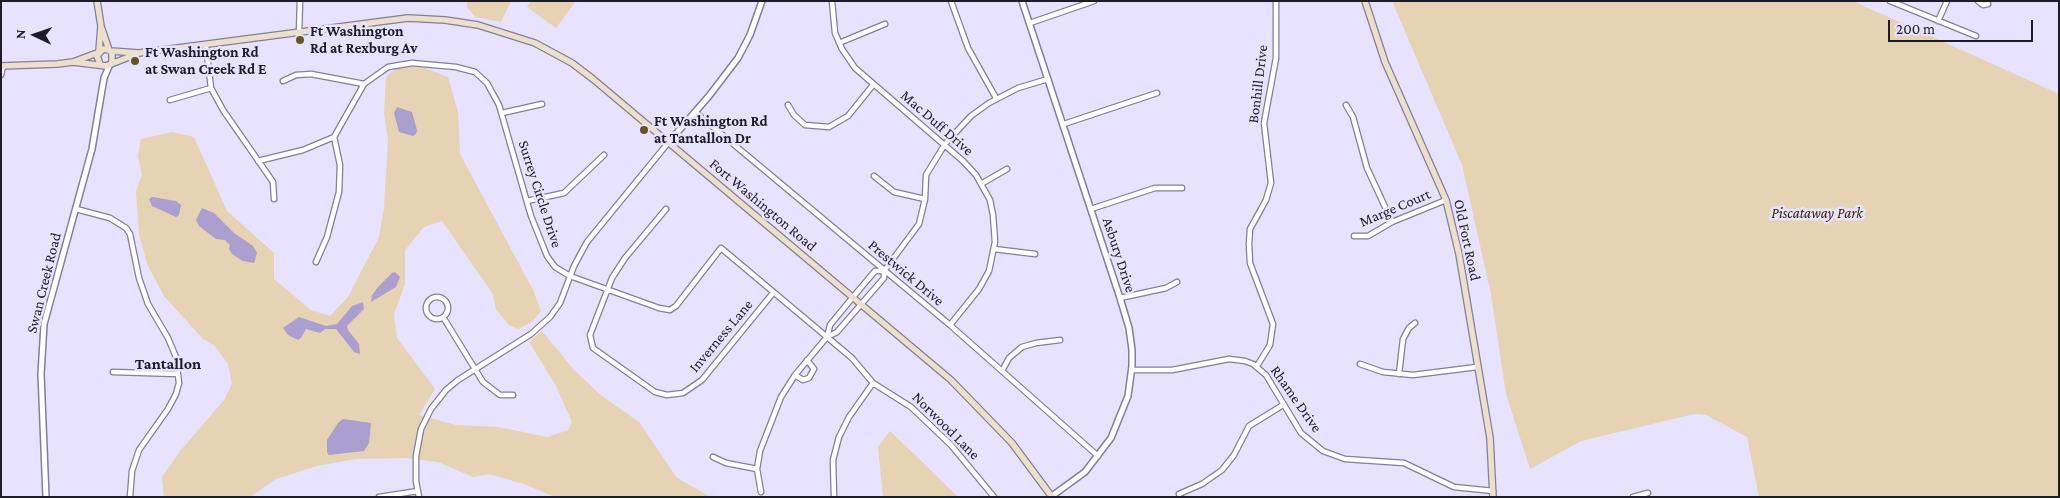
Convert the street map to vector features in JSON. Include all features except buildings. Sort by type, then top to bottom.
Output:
[{"type":"main road","points":[[2,66],[40,66],[73,62],[111,63],[113,56],[102,26],[97,1]]},
{"type":"main road","name":"Old Fort Road","points":[[1365,1],[1385,62],[1446,200],[1459,254],[1476,367],[1490,438],[1493,494]]},
{"type":"main road","name":"Fort Washington Road","points":[[110,51],[139,53],[206,46],[408,18],[445,20],[505,32],[535,43],[572,63],[951,380],[979,406],[1012,443],[1052,496]]},
{"type":"main road","points":[[101,64],[96,58],[102,26]]},
{"type":"main road","points":[[73,62],[103,49],[110,51]]},
{"type":"main road","name":"Fort Washington Road","points":[[111,63],[139,53]]},
{"type":"street","points":[[299,33],[300,1]]},
{"type":"street","points":[[379,497],[418,494],[416,456],[418,440],[426,417],[446,390],[474,369],[542,325],[556,311],[570,276],[587,242],[738,58],[750,35],[762,1]]},
{"type":"street","name":"Mac Duff Drive","points":[[832,1],[835,33],[855,68],[945,144],[972,170],[987,193],[993,215],[994,249],[989,271],[979,289],[950,325]]},
{"type":"street","points":[[951,1],[968,48],[996,98]]},
{"type":"street","name":"Asbury Drive","points":[[1022,1],[1064,124],[1131,338],[1132,370],[1124,410],[1111,438],[1077,480],[1052,496]]},
{"type":"street","points":[[1030,23],[1094,1]]},
{"type":"street","name":"Bonhill Drive","points":[[1257,366],[1270,345],[1273,332],[1272,317],[1250,263],[1249,244],[1253,221],[1266,200],[1271,183],[1264,123],[1276,58],[1276,1]]},
{"type":"street","points":[[1890,1],[1976,36]]},
{"type":"street","points":[[1938,21],[1947,1]]},
{"type":"street","points":[[1978,1],[1983,5],[1988,4]]},
{"type":"street","points":[[839,43],[885,24]]},
{"type":"street","points":[[206,46],[211,88],[222,110],[273,182],[276,192],[274,199]]},
{"type":"street","name":"Swan Creek Road","points":[[46,497],[40,374],[42,336],[51,292],[92,149],[104,78],[111,63]]},
{"type":"street","name":"Surrey Circle Drive","points":[[334,137],[364,84],[378,73],[401,63],[456,67],[479,74],[492,91],[502,113],[527,201],[549,259],[563,273],[658,308],[672,309],[721,248],[860,366],[873,383]]},
{"type":"street","name":"Swan Creek Road","points":[[101,64],[104,78]]},
{"type":"street","points":[[1,75],[2,66]]},
{"type":"street","points":[[283,81],[296,75],[312,74],[364,84]]},
{"type":"street","points":[[827,337],[835,334],[884,278],[884,271],[919,224],[925,199],[928,171],[945,144],[972,116],[996,98],[1048,80]]},
{"type":"street","points":[[788,105],[794,115],[805,125],[829,127],[848,116],[873,85]]},
{"type":"street","points":[[170,100],[211,88]]},
{"type":"street","points":[[1064,124],[1158,93]]},
{"type":"street","points":[[502,113],[542,104]]},
{"type":"street","points":[[1346,105],[1353,117],[1367,168],[1392,222]]},
{"type":"street","name":"Prestwick Drive","points":[[695,112],[950,325],[1098,456]]},
{"type":"street","points":[[258,161],[303,150],[334,137],[340,165],[339,192],[328,237],[316,262]]},
{"type":"street","points":[[527,201],[564,193],[604,155]]},
{"type":"street","points":[[982,184],[1007,169]]},
{"type":"street","points":[[874,176],[897,194],[925,199]]},
{"type":"street","points":[[1091,209],[1155,188],[1182,188]]},
{"type":"street","name":"Marge Court","points":[[1354,236],[1368,236],[1392,222],[1446,200]]},
{"type":"street","points":[[76,209],[110,218],[126,228],[130,234],[142,286],[152,312],[175,352],[179,383],[174,400],[136,458],[130,479],[130,497]]},
{"type":"street","name":"Inverness Lane","points":[[666,209],[616,269],[590,335],[592,346],[650,390],[667,395],[683,393],[696,386],[773,293]]},
{"type":"street","points":[[994,249],[1035,254]]},
{"type":"street","points":[[761,492],[757,469],[760,450],[781,397],[827,337],[830,326],[853,297],[875,271],[884,271]]},
{"type":"street","points":[[1120,298],[1166,288],[1177,282]]},
{"type":"street","points":[[441,297],[446,301],[448,310],[443,317],[433,318],[427,313],[426,306],[430,299],[441,297]]},
{"type":"street","points":[[443,317],[474,369],[495,392],[506,396],[513,395]]},
{"type":"street","points":[[1399,374],[1403,339],[1409,328],[1416,323]]},
{"type":"street","points":[[1002,371],[1009,358],[1022,347],[1060,340]]},
{"type":"street","name":"Rhame Drive","points":[[1132,370],[1172,370],[1229,359],[1245,361],[1257,366],[1270,381],[1303,436],[1329,454],[1345,460],[1404,463],[1454,487],[1493,494]]},
{"type":"street","points":[[796,375],[803,380],[809,378],[814,369],[808,360]]},
{"type":"street","points":[[1360,364],[1399,374],[1423,375],[1476,367]]},
{"type":"street","points":[[113,372],[178,374]]},
{"type":"street","points":[[834,497],[833,460],[839,437],[849,417],[873,383]]},
{"type":"street","name":"Norwood Lane","points":[[873,383],[910,406],[951,445],[994,497]]},
{"type":"street","points":[[1179,494],[1202,484],[1222,470],[1234,455],[1249,426],[1283,405]]},
{"type":"street","points":[[713,457],[726,463],[757,469]]},
{"type":"street","points":[[1633,497],[1648,493]]},
{"type":"green space","points":[[467,1],[511,1],[501,22],[475,17],[467,7]]},
{"type":"green space","points":[[531,1],[576,1],[556,28],[527,7]]},
{"type":"green space","name":"Piscataway Park","points":[[1392,1],[1853,1],[2059,94],[2059,497],[1759,497],[1747,437],[1706,415],[1694,414],[1581,441],[1530,469],[1506,394],[1491,294],[1462,165]]},
{"type":"green space","points":[[397,68],[425,68],[448,77],[458,112],[460,154],[533,290],[541,311],[533,321],[518,329],[509,325],[496,310],[493,294],[442,221],[424,227],[405,250],[405,284],[394,314],[397,338],[435,389],[419,415],[456,425],[498,427],[548,437],[568,430],[572,422],[555,384],[529,342],[542,331],[574,370],[602,396],[639,422],[677,478],[711,497],[555,497],[524,484],[489,474],[473,477],[438,462],[406,458],[355,459],[317,466],[276,479],[250,497],[164,497],[162,477],[181,450],[224,400],[232,384],[228,364],[214,345],[203,339],[164,296],[148,266],[139,235],[136,191],[142,175],[138,156],[141,139],[172,132],[194,137],[227,211],[274,253],[274,279],[311,310],[330,316],[348,297],[379,237],[384,208],[388,139],[384,114],[386,77]]},
{"type":"green space","points":[[890,431],[958,497],[883,497],[878,447]]},
{"type":"shaded area","points":[[397,107],[412,112],[417,130],[413,136],[399,132],[394,113]]},
{"type":"shaded area","points":[[152,197],[176,201],[181,205],[179,215],[176,217],[152,206],[149,199]]},
{"type":"shaded area","points":[[202,208],[214,213],[234,233],[253,246],[257,253],[254,263],[243,261],[232,254],[229,249],[230,245],[225,240],[216,239],[199,226],[196,220]]},
{"type":"shaded area","points":[[395,272],[400,277],[396,287],[371,302],[372,295],[379,286]]},
{"type":"shaded area","points":[[363,302],[364,309],[347,326],[359,344],[360,354],[354,352],[336,329],[325,329],[320,333],[306,329],[298,340],[288,335],[283,328],[299,317],[326,326],[337,324],[352,306]]},
{"type":"shaded area","points":[[343,419],[371,423],[369,443],[364,451],[329,455],[327,452],[327,440],[338,423]]},
{"type":"place","name":"Ft Washington Rd at Rexburg Av","points":[[300,40]]},
{"type":"place","name":"Ft Washington Rd at Swan Creek Rd E","points":[[135,61]]},
{"type":"place","name":"Ft Washington Rd at Tantallon Dr","points":[[644,130]]},
{"type":"district","name":"Tantallon","points":[[168,364]]}]
